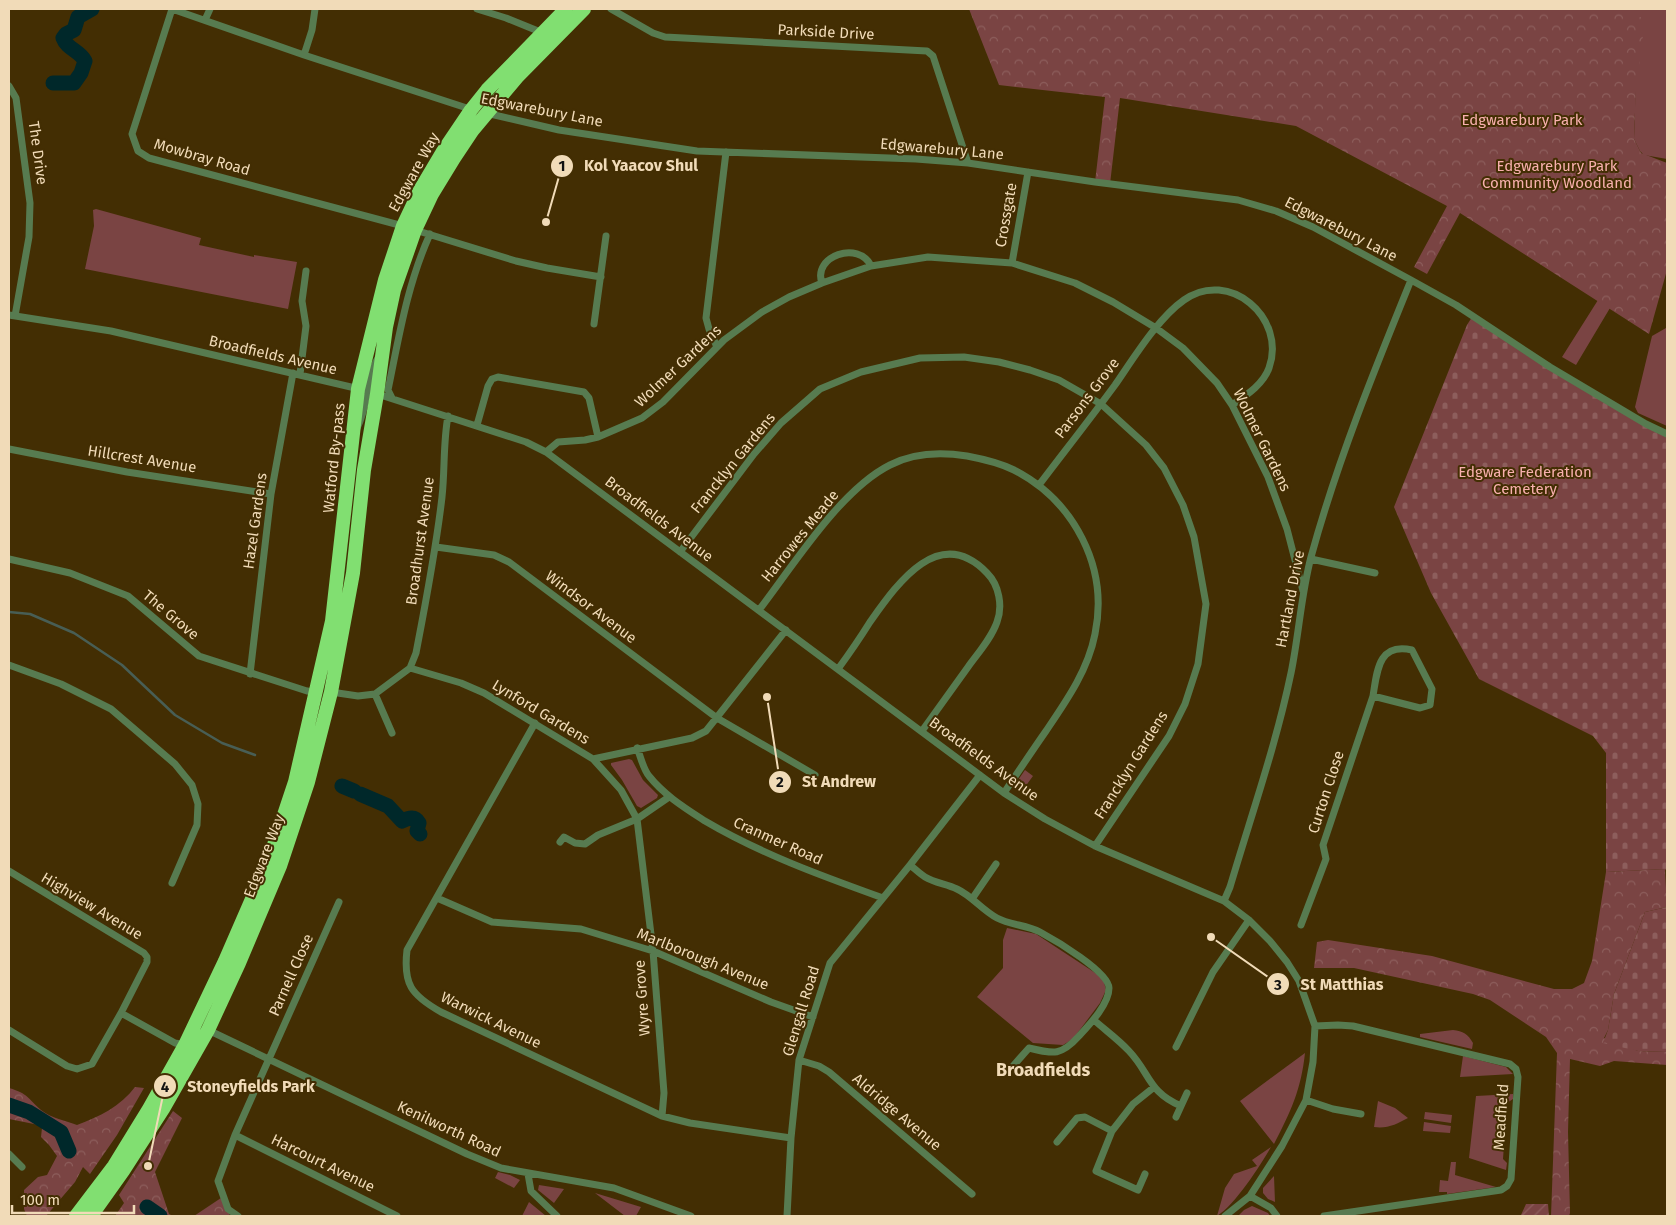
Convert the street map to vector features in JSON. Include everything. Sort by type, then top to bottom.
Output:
[{"type":"highway","name":"Edgware Way","points":[[368,391],[382,350],[394,290],[420,190],[442,153],[487,90],[566,9]]},
{"type":"highway","name":"Edgware Way","points":[[368,391],[396,244],[409,228],[454,158],[487,113],[518,76],[584,9]]},
{"type":"highway","name":"Watford By-pass","points":[[342,532],[354,435],[368,391]]},
{"type":"highway","name":"Watford By-pass","points":[[364,470],[368,391]]},
{"type":"highway","name":"Edgware Way","points":[[76,1216],[114,1166],[185,1045],[225,961],[269,860],[323,692],[354,573],[364,470]]},
{"type":"highway","name":"Edgware Way","points":[[91,1216],[163,1109],[208,1030],[280,866],[308,782],[323,692],[342,532]]},
{"type":"street","name":"Edgwarebury Lane","points":[[172,9],[471,110],[559,130],[697,151],[916,159],[968,163],[1095,182],[1238,200],[1258,205],[1313,227],[1411,280],[1456,306],[1550,367],[1646,424],[1667,434]]},
{"type":"street","name":"Mowbray Road","points":[[172,9],[132,134],[138,151],[149,158],[409,228],[516,261],[600,276]]},
{"type":"street","points":[[205,20],[210,9]]},
{"type":"street","points":[[304,55],[312,30],[315,9]]},
{"type":"street","points":[[477,9],[543,32]]},
{"type":"street","name":"Parkside Drive","points":[[611,9],[653,34],[664,37],[927,52],[934,56],[968,163]]},
{"type":"street","name":"The Drive","points":[[9,86],[16,98],[30,203],[29,237],[12,315]]},
{"type":"street","points":[[717,347],[706,318],[726,152]]},
{"type":"street","name":"Crossgate","points":[[1012,263],[1028,172]]},
{"type":"street","points":[[392,398],[388,390],[403,313],[430,234]]},
{"type":"street","points":[[594,324],[606,236]]},
{"type":"street","points":[[822,283],[820,279],[822,269],[837,254],[858,253],[871,266]]},
{"type":"street","name":"Wolmer Gardens","points":[[546,452],[558,442],[598,437],[630,424],[653,411],[724,340],[762,312],[789,297],[822,283],[871,266],[928,257],[1012,263],[1075,284],[1113,302],[1156,328],[1183,348],[1217,383],[1232,405],[1268,477],[1287,529],[1303,590]]},
{"type":"street","name":"Hazel Gardens","points":[[250,674],[272,494],[306,326],[302,301],[306,271]]},
{"type":"street","name":"Hartland Drive","points":[[1224,901],[1230,887],[1278,726],[1291,673],[1303,590],[1330,490],[1360,405],[1411,280]]},
{"type":"street","name":"Parsons Grove","points":[[1039,485],[1156,328],[1183,300],[1212,290],[1229,292],[1244,298],[1258,311],[1269,326],[1273,345],[1268,370],[1254,389],[1232,405]]},
{"type":"street","name":"Broadfields Avenue","points":[[12,315],[111,331],[368,391],[477,425],[526,442],[546,452],[1004,793],[1044,819],[1095,846],[1224,901],[1248,920],[1288,962],[1299,981],[1315,1026]]},
{"type":"street","name":"Francklyn Gardens","points":[[680,552],[754,454],[781,423],[820,389],[861,372],[920,358],[964,357],[999,362],[1059,380],[1101,404],[1146,445],[1164,468],[1183,505],[1194,537],[1206,604],[1198,664],[1185,704],[1169,736],[1095,846]]},
{"type":"street","points":[[477,425],[488,386],[492,379],[498,377],[584,392],[589,398],[598,437]]},
{"type":"street","name":"Broadhurst Avenue","points":[[410,668],[416,653],[436,547],[444,482],[448,416]]},
{"type":"street","name":"Hillcrest Avenue","points":[[9,449],[127,472],[272,494]]},
{"type":"street","name":"Harrowes Meade","points":[[759,610],[828,519],[859,487],[890,465],[921,455],[954,454],[982,459],[1013,469],[1039,485],[1066,510],[1082,535],[1094,566],[1099,596],[1096,632],[1088,662],[1071,694],[1004,793]]},
{"type":"street","name":"Windsor Avenue","points":[[436,547],[494,555],[509,562],[717,718],[815,775]]},
{"type":"street","points":[[838,669],[890,594],[910,571],[942,554],[957,555],[982,568],[993,578],[998,590],[998,621],[987,640],[922,731]]},
{"type":"street","name":"The Grove","points":[[9,559],[70,573],[128,596],[199,656],[307,691],[323,692]]},
{"type":"street","points":[[1310,559],[1375,573]]},
{"type":"street","name":"Lynford Gardens","points":[[410,668],[461,683],[484,693],[593,759],[637,748],[692,738],[706,731],[786,630]]},
{"type":"street","name":"Curton Close","points":[[1301,925],[1326,859],[1323,845],[1373,696],[1378,666],[1382,658],[1393,650],[1403,648],[1412,650],[1432,689],[1430,705],[1420,708],[1373,696]]},
{"type":"street","points":[[9,665],[60,684],[111,709],[175,764],[192,785],[198,804],[197,825],[172,883]]},
{"type":"street","points":[[323,692],[358,696],[375,694],[410,668]]},
{"type":"street","points":[[375,694],[392,733]]},
{"type":"street","name":"Warwick Avenue","points":[[535,723],[407,950],[405,969],[411,988],[424,1002],[440,1012],[662,1116],[690,1123],[791,1138]]},
{"type":"street","name":"Cranmer Road","points":[[637,748],[647,775],[669,797],[733,837],[775,857],[883,898]]},
{"type":"street","points":[[593,759],[621,790],[637,819]]},
{"type":"street","name":"Glengall Road","points":[[787,1216],[791,1138],[799,1060],[830,963],[980,775]]},
{"type":"street","points":[[560,842],[564,837],[575,843],[585,844],[598,835],[637,819],[669,797]]},
{"type":"street","name":"Wyre Grove","points":[[637,819],[653,951],[664,1093],[662,1116]]},
{"type":"street","points":[[972,899],[996,864]]},
{"type":"street","points":[[910,865],[925,878],[957,889],[972,899],[983,910],[998,919],[1039,931],[1096,968],[1108,982],[1107,997],[1094,1020],[1067,1049],[1050,1053],[1029,1048],[1013,1066]]},
{"type":"street","name":"Highview Avenue","points":[[9,871],[144,953],[147,957],[121,1013],[92,1064],[77,1069],[67,1066],[9,1030]]},
{"type":"street","name":"Marlborough Avenue","points":[[436,898],[492,922],[581,929],[653,951],[771,1002],[813,1017]]},
{"type":"street","name":"Parnell Close","points":[[238,1216],[228,1209],[218,1181],[236,1135],[339,902]]},
{"type":"street","points":[[1176,1047],[1213,972],[1248,920]]},
{"type":"street","points":[[121,1013],[175,1043],[185,1045]]},
{"type":"street","points":[[1094,1020],[1128,1050],[1138,1062],[1153,1088],[1169,1101],[1181,1106]]},
{"type":"street","points":[[1226,1216],[1250,1196],[1282,1146],[1306,1100],[1313,1062],[1315,1026]]},
{"type":"street","name":"Meadfield","points":[[1315,1026],[1353,1026],[1510,1064],[1516,1069],[1518,1077],[1511,1179],[1507,1186],[1501,1190],[1324,1216]]},
{"type":"street","name":"Kenilworth Road","points":[[208,1030],[467,1154],[501,1168],[614,1188],[691,1216]]},
{"type":"street","name":"Aldridge Avenue","points":[[799,1060],[819,1066],[830,1072],[972,1194]]},
{"type":"street","points":[[1145,1174],[1138,1190],[1096,1171],[1112,1131],[1133,1104],[1153,1088]]},
{"type":"street","points":[[1176,1117],[1187,1093]]},
{"type":"street","points":[[1306,1100],[1333,1109],[1361,1114]]},
{"type":"street","points":[[1057,1142],[1077,1118],[1085,1117],[1112,1131]]},
{"type":"street","name":"Harcourt Avenue","points":[[236,1135],[397,1216]]},
{"type":"street","points":[[9,1154],[22,1167]]},
{"type":"street","points":[[528,1174],[531,1191],[557,1216]]},
{"type":"street","points":[[1250,1196],[1271,1208],[1277,1216]]},
{"type":"green space","name":"Edgwarebury Park","points":[[969,9],[1620,9],[1645,19],[1636,91],[1634,139],[1641,153],[1667,163],[1667,270],[1649,334],[1460,213],[1427,274],[1414,267],[1447,206],[1296,126],[1120,98],[1110,184],[1095,182],[1105,97],[999,85]]},
{"type":"green space","points":[[1620,9],[1667,9],[1667,159],[1644,155],[1634,139],[1636,75],[1640,52]]},
{"type":"green space","points":[[96,209],[201,238],[199,245],[254,257],[254,255],[297,262],[288,309],[85,269],[94,226],[93,210]]},
{"type":"green space","points":[[1598,300],[1610,308],[1576,365],[1562,357]]},
{"type":"green space","name":"Edgware Federation Cemetery","points":[[1472,317],[1667,435],[1667,872],[1665,869],[1606,872],[1606,753],[1593,736],[1479,679],[1431,593],[1394,507],[1467,325]]},
{"type":"green space","points":[[1667,323],[1667,426],[1638,413],[1635,407],[1652,336],[1666,328]]},
{"type":"green space","points":[[632,760],[643,780],[658,795],[657,798],[641,808],[637,806],[611,765],[611,763]]},
{"type":"green space","points":[[1025,770],[1033,776],[1022,791],[1014,786]]},
{"type":"green space","points":[[1665,869],[1667,907],[1645,912],[1614,994],[1608,1030],[1604,1038],[1638,1051],[1667,1052],[1667,1065],[1614,1061],[1600,1066],[1570,1059],[1568,1132],[1570,1213],[1569,1216],[1551,1216],[1557,1053],[1546,1037],[1490,1000],[1473,994],[1354,968],[1314,968],[1317,942],[1328,940],[1432,956],[1554,989],[1572,989],[1584,983],[1592,961],[1606,872]]},
{"type":"green space","points":[[1667,907],[1667,1052],[1638,1051],[1603,1043],[1608,1030],[1614,994],[1645,912]]},
{"type":"green space","points":[[1007,928],[1036,934],[1103,978],[1106,990],[1100,1003],[1073,1039],[1063,1045],[1033,1043],[977,997],[1003,968],[1003,940]]},
{"type":"green space","points":[[1453,1030],[1467,1035],[1473,1043],[1472,1049],[1420,1037],[1420,1034]]},
{"type":"green space","points":[[1305,1053],[1301,1078],[1294,1100],[1274,1144],[1240,1101]]},
{"type":"green space","points":[[1463,1056],[1506,1067],[1513,1074],[1460,1077]]},
{"type":"green space","points":[[135,1087],[144,1088],[117,1135],[90,1174],[83,1167],[75,1182],[46,1216],[27,1216],[24,1209],[24,1190],[38,1177],[47,1175],[57,1156],[41,1137],[42,1128],[39,1125],[9,1119],[9,1088],[24,1094],[49,1115],[77,1125],[109,1110],[123,1100]]},
{"type":"green space","points":[[1513,1094],[1513,1099],[1507,1103],[1503,1159],[1507,1163],[1506,1170],[1469,1158],[1476,1096]]},
{"type":"green space","points":[[1378,1101],[1395,1108],[1408,1118],[1388,1127],[1374,1127]]},
{"type":"green space","points":[[173,1111],[182,1118],[155,1172],[169,1214],[173,1216],[115,1216],[124,1203],[119,1195]]},
{"type":"green space","points":[[1425,1112],[1452,1115],[1451,1123],[1424,1119]]},
{"type":"green space","points":[[1424,1122],[1451,1126],[1450,1133],[1423,1131]]},
{"type":"green space","points":[[1271,1147],[1239,1194],[1217,1216],[1225,1188],[1234,1174],[1257,1166],[1252,1160]]},
{"type":"green space","points":[[1451,1162],[1456,1162],[1455,1175],[1496,1187],[1447,1194],[1447,1192],[1439,1192],[1440,1180],[1448,1181]]},
{"type":"green space","points":[[498,1172],[520,1180],[514,1188],[495,1178]]},
{"type":"green space","points":[[1274,1176],[1275,1202],[1268,1199],[1263,1193],[1263,1188]]},
{"type":"green space","points":[[539,1185],[564,1189],[554,1203],[538,1190]]},
{"type":"green space","points":[[595,1193],[641,1207],[636,1216],[625,1216]]},
{"type":"green space","points":[[224,1196],[232,1212],[228,1216],[194,1216]]},
{"type":"green space","points":[[529,1202],[546,1216],[522,1216]]},
{"type":"green space","points":[[1526,1204],[1548,1204],[1549,1216],[1516,1216],[1521,1215]]},
{"type":"green space","points":[[1252,1206],[1268,1213],[1270,1216],[1238,1216]]},
{"type":"waterway","points":[[53,83],[74,83],[81,73],[85,61],[67,45],[63,38],[74,30],[78,17],[92,9]]},
{"type":"waterway","points":[[9,612],[30,614],[74,633],[122,665],[175,715],[222,743],[255,755]]},
{"type":"waterway","points":[[342,786],[354,791]]},
{"type":"waterway","points":[[360,794],[388,806],[402,821],[409,818],[416,819],[419,823],[417,831],[420,834]]},
{"type":"waterway","points":[[9,1105],[29,1112],[61,1132],[69,1151]]},
{"type":"waterway","points":[[147,1207],[160,1216]]},
{"type":"place","name":"Kol Yaacov Shul","points":[[546,222]]},
{"type":"place","name":"St Andrew","points":[[767,697]]},
{"type":"place","name":"St Matthias","points":[[1211,937]]},
{"type":"place","name":"Stoneyfields Park","points":[[148,1166]]},
{"type":"district","name":"Broadfields","points":[[1043,1070]]},
{"type":"park label","name":"Edgwarebury Park Community Woodland","points":[[1557,174]]}]
